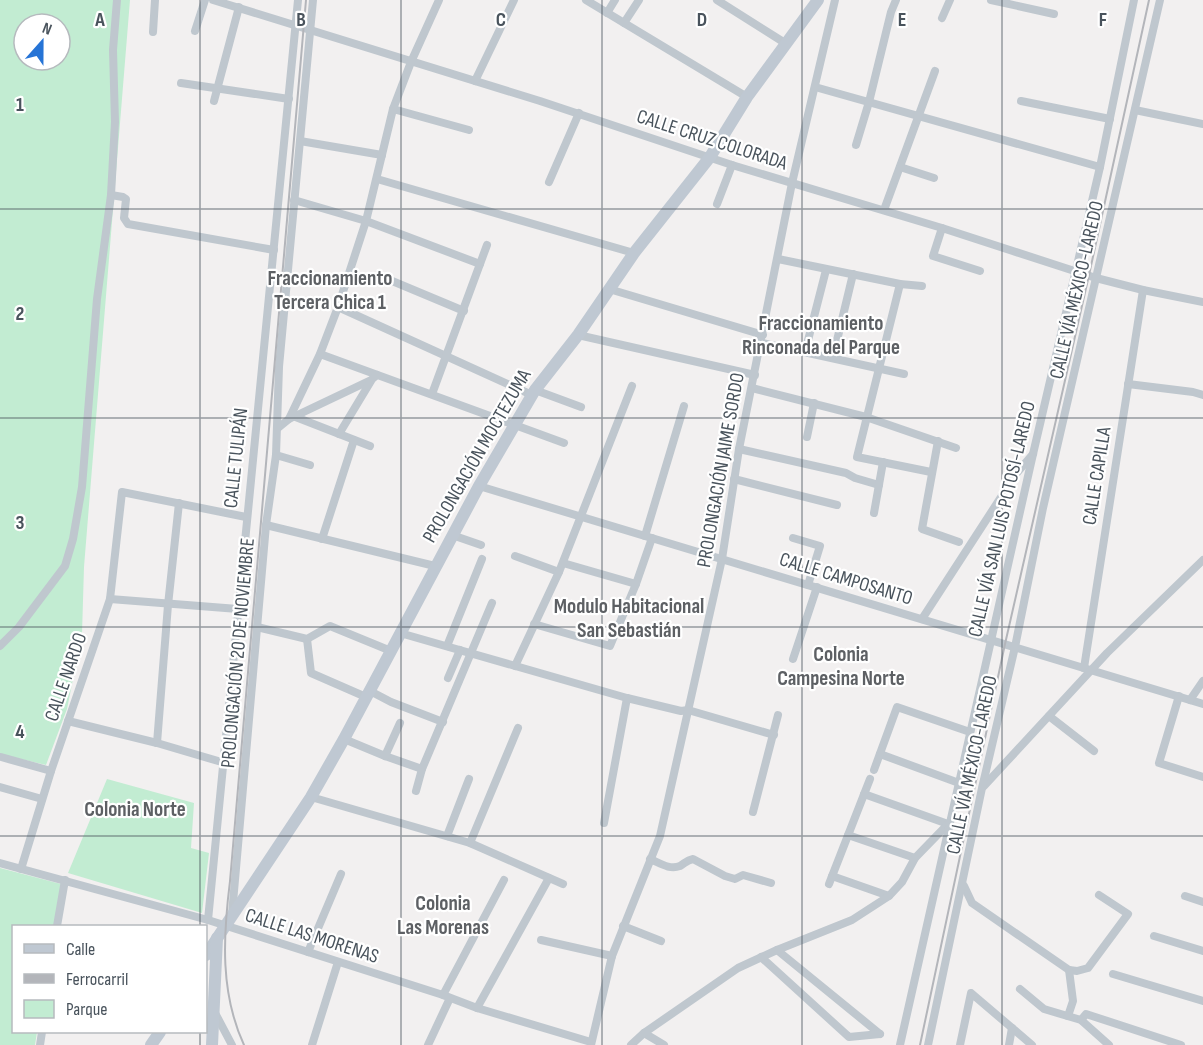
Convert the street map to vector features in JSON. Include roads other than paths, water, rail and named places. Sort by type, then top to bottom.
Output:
[{"type":"main road","name":"PROLONGACIÓN MOCTEZUMA","points":[[207,953],[311,797],[344,740],[435,566],[533,392],[578,335],[634,253],[710,157],[747,97],[818,0]]},
{"type":"main road","points":[[212,1045],[217,937]]},
{"type":"street","points":[[0,646],[19,627],[64,566],[73,539],[82,487],[97,299],[111,195],[115,122],[113,50],[117,0]]},
{"type":"street","points":[[153,32],[155,0]]},
{"type":"street","points":[[195,31],[205,0]]},
{"type":"street","name":"CALLE CRUZ COLORADA","points":[[213,0],[579,113],[732,165],[942,228],[1096,278],[1203,302]]},
{"type":"street","name":"CALLE TULIPÁN","points":[[208,920],[298,0]]},
{"type":"street","name":"PROLONGACIÓN 20 DE NOVIEMBRE","points":[[232,914],[266,525],[276,455],[279,367],[313,0]]},
{"type":"street","points":[[291,418],[338,307],[366,221],[393,109],[439,0]]},
{"type":"street","points":[[475,81],[514,0]]},
{"type":"street","points":[[586,0],[747,97]]},
{"type":"street","points":[[607,13],[615,0]]},
{"type":"street","points":[[624,23],[639,0]]},
{"type":"street","points":[[717,0],[785,43]]},
{"type":"street","name":"PROLONGACIÓN JAIME SORDO","points":[[591,1043],[612,956],[660,836],[723,559],[739,449],[792,183],[835,0]]},
{"type":"street","points":[[856,145],[896,0]]},
{"type":"street","points":[[942,18],[950,0]]},
{"type":"street","points":[[991,0],[1054,14]]},
{"type":"street","name":"CALLE VÍA SAN LUIS POTOSÍ-LAREDO","points":[[900,1045],[1100,167],[1134,0]]},
{"type":"street","name":"CALLE VÍA MÉXICO-LAREDO","points":[[928,1045],[1043,508],[1160,0]]},
{"type":"street","points":[[214,101],[239,8]]},
{"type":"street","points":[[884,210],[935,71]]},
{"type":"street","points":[[181,83],[289,99]]},
{"type":"street","points":[[815,87],[1100,167]]},
{"type":"street","points":[[1021,101],[1110,119]]},
{"type":"street","points":[[393,109],[469,130]]},
{"type":"street","points":[[1135,110],[1203,124]]},
{"type":"street","points":[[549,182],[579,113]]},
{"type":"street","points":[[300,141],[382,155]]},
{"type":"street","points":[[717,204],[732,165]]},
{"type":"street","points":[[900,167],[934,178]]},
{"type":"street","points":[[376,179],[634,253]]},
{"type":"street","points":[[111,195],[126,199],[124,218],[128,224],[274,250]]},
{"type":"street","points":[[294,200],[366,221],[480,264]]},
{"type":"street","points":[[942,228],[933,256],[980,271]]},
{"type":"street","points":[[432,394],[464,311],[486,244]]},
{"type":"street","points":[[778,259],[900,284],[922,286]]},
{"type":"street","points":[[805,352],[826,270]]},
{"type":"street","points":[[833,357],[853,274]]},
{"type":"street","points":[[385,278],[464,311]]},
{"type":"street","points":[[900,284],[857,457],[931,472]]},
{"type":"street","points":[[609,289],[805,352],[904,374]]},
{"type":"street","name":"CALLE CAPILLA","points":[[1088,670],[1143,290]]},
{"type":"street","points":[[338,307],[533,392],[581,407]]},
{"type":"street","points":[[578,335],[755,375]]},
{"type":"street","points":[[320,354],[374,378],[432,394],[564,443]]},
{"type":"street","points":[[278,428],[291,418],[374,378]]},
{"type":"street","points":[[339,434],[374,378]]},
{"type":"street","points":[[1128,384],[1193,392],[1203,396]]},
{"type":"street","points":[[514,666],[563,563],[632,386]]},
{"type":"street","points":[[752,388],[866,417],[956,448]]},
{"type":"street","points":[[807,437],[814,403]]},
{"type":"street","points":[[534,624],[610,646],[636,584],[684,406]]},
{"type":"street","points":[[291,418],[370,446]]},
{"type":"street","points":[[322,539],[354,440]]},
{"type":"street","points":[[938,441],[922,529],[959,542]]},
{"type":"street","points":[[739,449],[846,473],[879,485]]},
{"type":"street","points":[[922,619],[1016,474],[1033,454]]},
{"type":"street","points":[[276,455],[310,465]]},
{"type":"street","points":[[874,513],[883,462]]},
{"type":"street","points":[[734,479],[837,505]]},
{"type":"street","name":"CALLE CAMPOSANTO","points":[[479,486],[1203,704]]},
{"type":"street","name":"CALLE NARDO","points":[[21,869],[51,771],[110,599],[122,492],[179,503]]},
{"type":"street","points":[[157,743],[179,503],[246,517]]},
{"type":"street","points":[[266,525],[435,566]]},
{"type":"street","points":[[452,535],[481,545]]},
{"type":"street","points":[[792,659],[812,586],[820,546],[793,538]]},
{"type":"street","points":[[515,556],[559,572]]},
{"type":"street","points":[[447,646],[482,559]]},
{"type":"street","points":[[982,788],[1049,717],[1088,670],[1203,560]]},
{"type":"street","points":[[563,563],[636,584]]},
{"type":"street","points":[[110,599],[238,609]]},
{"type":"street","points":[[416,791],[422,768],[492,603]]},
{"type":"street","points":[[257,627],[307,639],[330,626],[391,651]]},
{"type":"street","points":[[400,633],[627,698],[681,711],[688,710],[774,735]]},
{"type":"street","points":[[307,639],[311,673],[443,722]]},
{"type":"street","points":[[448,678],[460,650]]},
{"type":"street","points":[[1190,700],[1203,681]]},
{"type":"street","points":[[1179,696],[1159,763],[1203,777]]},
{"type":"street","points":[[604,823],[627,698]]},
{"type":"street","points":[[890,896],[831,880],[897,707],[970,732]]},
{"type":"street","points":[[753,812],[778,715]]},
{"type":"street","points":[[1049,717],[1094,751]]},
{"type":"street","points":[[68,721],[225,763]]},
{"type":"street","points":[[385,756],[400,723]]},
{"type":"street","points":[[470,843],[518,728]]},
{"type":"street","points":[[344,740],[422,768]]},
{"type":"street","points":[[880,754],[959,783]]},
{"type":"street","points":[[1,757],[51,771]]},
{"type":"street","points":[[447,836],[469,779]]},
{"type":"street","points":[[0,787],[42,799]]},
{"type":"street","points":[[631,1045],[644,1033],[738,968],[852,920],[890,896],[902,882],[915,858],[949,822],[864,794]]},
{"type":"street","points":[[311,797],[470,843],[563,884]]},
{"type":"street","points":[[848,835],[915,858]]},
{"type":"street","points":[[650,859],[670,868],[693,859],[725,876],[735,879],[743,875],[771,883]]},
{"type":"street","name":"CALLE LAS MORENAS","points":[[0,863],[208,920],[591,1043]]},
{"type":"street","points":[[308,952],[341,874]]},
{"type":"street","points":[[477,1008],[549,878]]},
{"type":"street","points":[[57,925],[65,879]]},
{"type":"street","points":[[428,1045],[446,997],[504,880]]},
{"type":"street","points":[[964,882],[972,903],[1068,970],[1077,971],[1088,968],[1128,914],[1099,895]]},
{"type":"street","points":[[1185,896],[1203,902]]},
{"type":"street","points":[[623,927],[661,940]]},
{"type":"street","points":[[1154,936],[1203,951]]},
{"type":"street","points":[[541,940],[612,956]]},
{"type":"street","points":[[761,957],[849,1037],[880,1034],[777,950]]},
{"type":"street","points":[[312,1045],[338,962]]},
{"type":"street","points":[[1068,970],[1073,1001],[1068,1016]]},
{"type":"street","points":[[1113,974],[1203,1001]]},
{"type":"street","points":[[1020,989],[1044,1009],[1068,1016],[1083,1017],[1181,1045]]},
{"type":"street","points":[[960,1045],[971,993],[1032,1045]]},
{"type":"street","points":[[214,1010],[232,1045]]},
{"type":"street","points":[[1083,1017],[1109,1045]]},
{"type":"street","points":[[1009,1045],[1012,1028]]},
{"type":"street","points":[[644,1033],[664,1045]]},
{"type":"railway","points":[[244,1045],[236,1025],[227,985],[226,923],[306,0]]},
{"type":"railway","points":[[920,1045],[1005,644],[1149,0]]},
{"type":"district","name":"Fraccionamiento Tercera Chica 1","points":[[330,290]]},
{"type":"district","name":"Fraccionamiento Rinconada del Parque","points":[[821,335]]},
{"type":"district","name":"Modulo Habitacional San Sebastián","points":[[629,618]]},
{"type":"district","name":"Colonia Campesina Norte","points":[[841,666]]},
{"type":"district","name":"Colonia Norte","points":[[135,809]]},
{"type":"district","name":"Colonia Las Morenas","points":[[443,915]]}]
